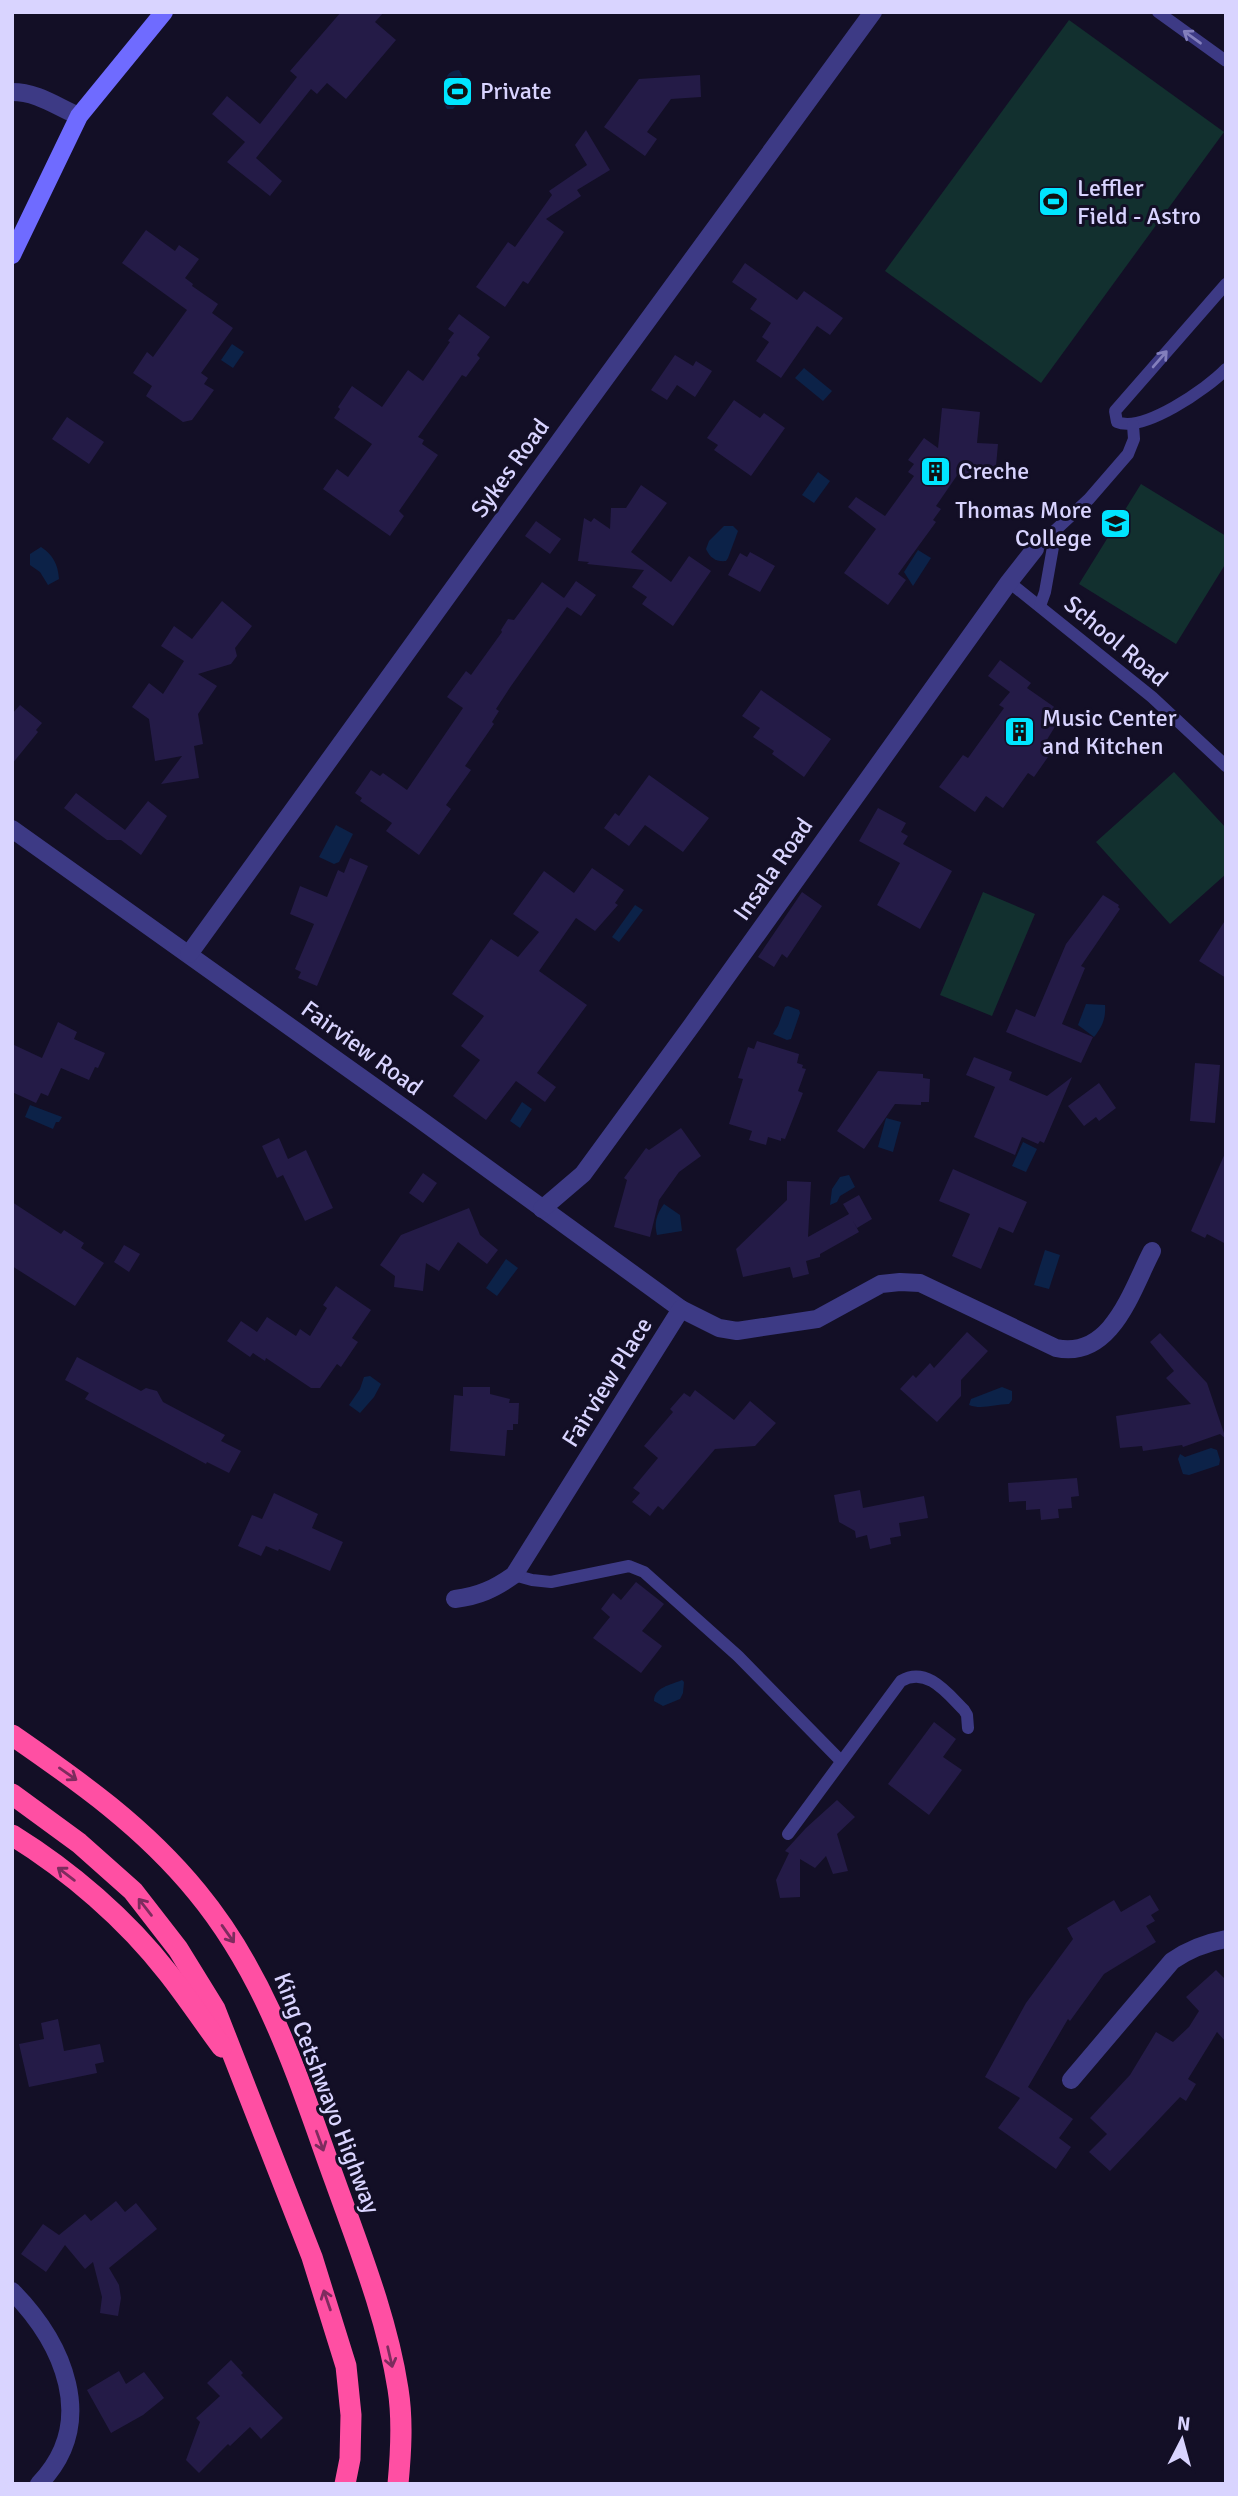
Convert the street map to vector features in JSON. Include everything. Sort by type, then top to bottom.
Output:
[{"type":"highway","name":"King Cetshwayo Highway","points":[[12,1735],[95,1793],[148,1838],[197,1892],[253,1972],[278,2026],[382,2322],[398,2388],[401,2424],[398,2484]]},
{"type":"highway","points":[[12,1794],[79,1843],[133,1891],[178,1950],[215,2009],[312,2257],[346,2366],[351,2415],[350,2459],[345,2484]]},
{"type":"highway","points":[[12,1835],[71,1877],[140,1941],[167,1972],[239,2071]]},
{"type":"main road","points":[[12,255],[72,112],[164,12]]},
{"type":"street","name":"Sykes Road","points":[[189,954],[873,12]]},
{"type":"street","points":[[12,92],[32,94],[72,112]]},
{"type":"street","name":"Insala Road","points":[[541,1209],[589,1167],[1035,549]]},
{"type":"street","name":"Fairview Road","points":[[12,829],[681,1309]]},
{"type":"street","name":"Fairview Place","points":[[455,1599],[477,1596],[494,1589],[514,1575],[681,1309],[719,1328],[737,1331],[817,1319],[881,1284],[920,1283],[1056,1348],[1069,1351],[1093,1345],[1107,1334],[1117,1320],[1152,1251]]},
{"type":"street","points":[[1070,2080],[1172,1961],[1187,1950],[1226,1939]]},
{"type":"street","points":[[12,2291],[40,2323],[56,2349],[72,2401],[65,2440],[55,2462],[39,2484]]},
{"type":"lane","points":[[1158,12],[1226,61]]},
{"type":"lane","points":[[1226,284],[1115,411],[1117,422],[1133,425],[1177,405],[1199,393],[1226,369]]},
{"type":"lane","points":[[1035,549],[1089,499],[1128,454],[1134,439],[1133,425]]},
{"type":"lane","name":"School Road","points":[[1040,606],[1056,530]]},
{"type":"lane","name":"School Road","points":[[1009,582],[1152,697],[1226,766]]},
{"type":"lane","points":[[514,1575],[551,1582],[629,1566],[644,1572],[738,1656],[841,1760]]},
{"type":"lane","points":[[788,1834],[894,1687],[908,1676],[924,1677],[943,1689],[964,1710],[968,1728]]},
{"type":"green space","name":"Leffler Field - Astro","points":[[1069,20],[1224,132],[1041,383],[885,271]]},
{"type":"green space","points":[[1141,484],[1226,536],[1226,563],[1176,644],[1079,584]]},
{"type":"green space","points":[[1174,772],[1226,828],[1226,874],[1170,924],[1096,842]]},
{"type":"green space","points":[[983,892],[1035,914],[992,1016],[940,995]]},
{"type":"water","name":"Private","points":[[459,70],[465,86],[463,95],[453,109],[447,109],[444,103],[449,88],[447,78],[449,73]]},
{"type":"water","points":[[232,344],[244,352],[233,368],[221,360]]},
{"type":"water","points":[[804,368],[832,391],[823,401],[795,378]]},
{"type":"water","points":[[818,472],[830,481],[814,503],[802,495]]},
{"type":"water","points":[[724,526],[733,526],[738,531],[728,558],[726,561],[719,561],[709,555],[706,549],[709,541]]},
{"type":"water","points":[[41,547],[54,560],[59,579],[48,585],[40,572],[30,565],[30,554]]},
{"type":"water","points":[[918,550],[931,558],[913,586],[904,572]]},
{"type":"water","points":[[336,825],[353,834],[339,862],[334,864],[319,857]]},
{"type":"water","points":[[635,905],[643,910],[619,942],[612,937]]},
{"type":"water","points":[[1086,1004],[1105,1005],[1103,1023],[1094,1037],[1078,1025]]},
{"type":"water","points":[[785,1007],[800,1013],[791,1039],[787,1040],[773,1034]]},
{"type":"water","points":[[522,1102],[532,1109],[520,1128],[510,1121]]},
{"type":"water","points":[[30,1105],[62,1117],[53,1129],[25,1117]]},
{"type":"water","points":[[886,1118],[901,1122],[893,1152],[878,1147]]},
{"type":"water","points":[[1023,1142],[1037,1149],[1026,1172],[1012,1166]]},
{"type":"water","points":[[849,1175],[855,1187],[830,1205],[832,1189],[840,1177]]},
{"type":"water","points":[[664,1204],[680,1215],[682,1231],[657,1235],[656,1219]]},
{"type":"water","points":[[1045,1250],[1060,1255],[1049,1289],[1034,1285]]},
{"type":"water","points":[[506,1259],[518,1268],[497,1296],[486,1288]]},
{"type":"water","points":[[370,1376],[381,1384],[360,1413],[349,1405],[360,1389],[364,1377]]},
{"type":"water","points":[[1002,1387],[1012,1391],[1009,1404],[984,1407],[969,1405],[971,1399]]},
{"type":"water","points":[[1211,1448],[1217,1450],[1219,1465],[1189,1475],[1183,1474],[1178,1459],[1180,1454],[1185,1457]]},
{"type":"water","points":[[682,1680],[683,1693],[680,1699],[663,1706],[654,1701],[660,1690]]},
{"type":"building","points":[[341,12],[384,12],[375,22],[396,40],[346,99],[327,83],[317,94],[311,89],[256,158],[282,181],[270,196],[227,162],[245,142],[212,114],[227,96],[260,124],[297,77],[290,71]]},
{"type":"building","points":[[700,75],[701,97],[671,99],[647,132],[657,139],[645,156],[604,127],[639,79]]},
{"type":"building","points":[[586,130],[610,170],[577,190],[581,196],[546,219],[564,232],[528,284],[523,281],[505,307],[476,287],[508,242],[515,247],[552,195],[549,191],[587,165],[575,145]]},
{"type":"building","points":[[146,230],[175,251],[179,245],[199,259],[185,278],[218,304],[212,313],[233,328],[201,373],[208,378],[204,384],[214,390],[192,420],[183,422],[146,396],[152,386],[133,373],[147,352],[153,357],[187,310],[122,263]]},
{"type":"building","points":[[745,263],[797,300],[804,291],[843,318],[830,335],[817,326],[781,378],[756,361],[769,342],[762,337],[771,323],[750,309],[757,299],[732,282]]},
{"type":"building","points":[[459,314],[490,337],[477,355],[480,358],[466,377],[462,375],[418,437],[424,440],[422,444],[438,455],[399,511],[404,516],[390,536],[323,489],[337,469],[348,477],[372,444],[334,418],[352,386],[382,407],[408,370],[423,381],[450,342],[448,341],[454,333],[448,329]]},
{"type":"building","points":[[675,355],[693,366],[696,361],[712,371],[695,397],[677,385],[667,400],[651,390]]},
{"type":"building","points":[[734,400],[760,418],[764,413],[785,428],[751,476],[714,450],[718,445],[707,438]]},
{"type":"building","points":[[942,408],[980,412],[977,443],[998,444],[995,477],[958,474],[936,506],[941,509],[933,520],[936,522],[898,574],[906,580],[888,605],[844,573],[876,529],[848,507],[856,497],[885,516],[914,476],[908,472],[914,464],[908,460],[924,438],[938,448]]},
{"type":"building","points":[[67,417],[104,442],[89,464],[52,439]]},
{"type":"building","points":[[641,485],[667,503],[631,552],[671,582],[689,556],[711,571],[673,626],[642,604],[647,597],[632,587],[644,570],[578,561],[584,518],[591,522],[594,518],[610,529],[611,508],[626,508]]},
{"type":"building","points":[[536,521],[561,539],[550,554],[525,536]]},
{"type":"building","points":[[750,552],[775,566],[760,592],[728,575],[740,553],[747,557]]},
{"type":"building","points":[[576,581],[596,595],[581,616],[567,607],[511,686],[496,709],[499,711],[492,722],[494,724],[465,766],[471,770],[446,805],[451,809],[419,855],[386,831],[392,823],[360,801],[362,798],[355,793],[371,770],[380,776],[383,773],[407,790],[463,708],[447,697],[466,671],[471,675],[502,632],[508,619],[514,620],[542,582],[564,598]]},
{"type":"building","points":[[222,601],[252,626],[235,648],[237,656],[231,664],[198,674],[217,686],[198,714],[203,744],[194,746],[199,778],[161,784],[182,756],[155,761],[149,719],[132,707],[149,683],[163,694],[184,661],[161,646],[174,626],[192,639]]},
{"type":"building","name":"Music Center and Kitchen","points":[[1000,660],[1031,683],[1027,688],[1060,711],[1052,722],[1056,725],[1040,751],[1048,757],[1034,777],[1028,773],[1003,808],[986,796],[975,812],[939,787],[963,755],[968,758],[1004,708],[999,705],[1010,692],[988,676]]},
{"type":"building","points":[[761,690],[831,739],[804,777],[753,737],[760,728],[742,716]]},
{"type":"building","points":[[20,705],[42,723],[12,764],[12,714]]},
{"type":"building","points":[[649,775],[709,818],[683,852],[645,825],[629,846],[604,828],[615,813],[619,816]]},
{"type":"building","points":[[76,793],[125,830],[148,801],[167,816],[141,855],[121,840],[107,840],[64,808]]},
{"type":"building","points":[[878,808],[906,823],[901,832],[908,836],[903,844],[952,871],[920,929],[877,905],[900,863],[859,841]]},
{"type":"building","points":[[350,858],[368,866],[317,986],[298,978],[301,972],[295,969],[314,924],[290,914],[300,886],[327,897],[338,870],[344,873]]},
{"type":"building","points":[[592,868],[624,890],[615,903],[618,905],[595,931],[576,918],[539,971],[587,1005],[537,1073],[556,1087],[545,1102],[516,1081],[486,1120],[453,1096],[480,1060],[461,1046],[484,1016],[452,994],[491,939],[518,957],[539,932],[513,914],[544,871],[574,893]]},
{"type":"building","points":[[802,892],[822,906],[787,958],[782,954],[774,967],[758,957]]},
{"type":"building","points":[[1103,895],[1119,905],[1120,909],[1081,966],[1085,968],[1062,1024],[1093,1037],[1081,1063],[1006,1032],[1016,1009],[1035,1017],[1066,944]]},
{"type":"building","points":[[1226,919],[1226,978],[1199,961]]},
{"type":"building","points":[[58,1022],[77,1032],[74,1039],[105,1053],[89,1080],[61,1068],[48,1096],[41,1093],[36,1103],[12,1092],[12,1044],[42,1058]]},
{"type":"building","points":[[757,1041],[799,1054],[797,1063],[806,1069],[798,1091],[803,1093],[785,1139],[781,1138],[781,1141],[768,1137],[766,1145],[749,1140],[752,1131],[729,1124],[743,1079],[738,1078],[748,1047],[754,1049]]},
{"type":"building","points":[[974,1057],[1012,1072],[1009,1080],[1047,1096],[1072,1077],[1044,1143],[1040,1141],[1038,1144],[1022,1137],[1015,1155],[974,1137],[995,1087],[966,1075]]},
{"type":"building","points":[[1195,1063],[1220,1065],[1215,1123],[1190,1121]]},
{"type":"building","points":[[878,1071],[923,1074],[923,1078],[930,1079],[929,1102],[921,1102],[921,1105],[895,1104],[864,1149],[837,1131]]},
{"type":"building","points":[[1099,1083],[1116,1108],[1099,1121],[1096,1117],[1084,1126],[1068,1106]]},
{"type":"building","points":[[681,1128],[701,1156],[679,1172],[659,1200],[650,1237],[614,1227],[627,1180],[624,1178],[646,1148],[649,1150]]},
{"type":"building","points":[[279,1138],[288,1159],[306,1150],[333,1208],[305,1221],[283,1175],[277,1178],[262,1146]]},
{"type":"building","points":[[1226,1151],[1226,1244],[1207,1234],[1205,1238],[1191,1231]]},
{"type":"building","points":[[953,1169],[1027,1202],[1013,1233],[999,1227],[981,1269],[952,1256],[970,1214],[939,1201]]},
{"type":"building","points":[[423,1173],[437,1183],[423,1203],[409,1193]]},
{"type":"building","points":[[787,1181],[811,1182],[808,1237],[849,1214],[843,1204],[859,1195],[872,1219],[857,1228],[852,1219],[859,1232],[820,1254],[820,1257],[806,1261],[809,1274],[793,1278],[790,1267],[743,1277],[736,1249],[787,1200]]},
{"type":"building","points":[[12,1202],[61,1234],[64,1230],[84,1243],[81,1248],[104,1263],[75,1306],[12,1266]]},
{"type":"building","points":[[469,1208],[480,1235],[498,1250],[487,1264],[458,1242],[439,1271],[426,1263],[423,1291],[394,1287],[395,1276],[380,1265],[401,1235]]},
{"type":"building","points":[[124,1245],[140,1254],[129,1272],[114,1262]]},
{"type":"building","points":[[336,1286],[371,1310],[352,1338],[358,1342],[341,1367],[337,1364],[320,1388],[311,1388],[266,1358],[265,1361],[253,1353],[250,1357],[227,1341],[241,1321],[257,1332],[267,1317],[296,1336],[300,1329],[310,1336],[327,1308],[323,1305]]},
{"type":"building","points":[[967,1332],[988,1351],[961,1380],[961,1396],[937,1422],[900,1389],[913,1375],[916,1378],[930,1363],[934,1368]]},
{"type":"building","points":[[1160,1333],[1207,1383],[1226,1439],[1220,1434],[1183,1447],[1143,1451],[1142,1446],[1120,1448],[1116,1416],[1191,1404],[1166,1378],[1174,1371],[1150,1342]]},
{"type":"building","points":[[77,1357],[141,1391],[146,1388],[157,1391],[163,1402],[225,1435],[221,1441],[241,1451],[229,1473],[207,1462],[206,1464],[85,1399],[89,1393],[65,1380]]},
{"type":"building","points":[[463,1387],[490,1387],[490,1394],[510,1399],[509,1403],[519,1403],[518,1424],[513,1424],[513,1430],[507,1430],[505,1456],[450,1451],[454,1395],[463,1396]]},
{"type":"building","points":[[695,1390],[734,1420],[750,1401],[776,1423],[755,1446],[715,1449],[663,1510],[658,1506],[650,1516],[632,1502],[640,1493],[633,1488],[658,1458],[644,1446],[673,1412],[670,1409],[684,1393],[690,1397]]},
{"type":"building","points":[[1077,1478],[1079,1496],[1071,1497],[1072,1508],[1058,1509],[1059,1518],[1041,1520],[1040,1509],[1026,1510],[1026,1501],[1009,1502],[1008,1483]]},
{"type":"building","points":[[860,1490],[863,1508],[924,1496],[928,1518],[899,1523],[901,1536],[890,1538],[891,1544],[870,1549],[867,1535],[856,1538],[855,1531],[839,1522],[834,1495]]},
{"type":"building","points":[[274,1493],[318,1514],[312,1528],[343,1542],[330,1571],[279,1549],[278,1551],[266,1546],[261,1556],[238,1546],[252,1515],[262,1519]]},
{"type":"building","points":[[636,1582],[664,1604],[642,1631],[662,1646],[641,1673],[593,1638],[610,1617],[601,1609],[613,1593],[621,1600]]},
{"type":"building","points":[[934,1722],[956,1739],[943,1757],[962,1770],[929,1815],[888,1784]]},
{"type":"building","points":[[837,1800],[855,1817],[837,1834],[848,1871],[833,1874],[826,1856],[815,1868],[800,1859],[800,1897],[780,1898],[776,1880],[789,1853],[785,1851]]},
{"type":"building","points":[[1150,1895],[1159,1910],[1151,1915],[1155,1921],[1146,1926],[1156,1942],[1104,1974],[1070,2021],[1068,2019],[1028,2087],[1073,2119],[1059,2138],[1071,2147],[1056,2169],[998,2128],[1020,2098],[985,2077],[1026,2003],[1073,1939],[1067,1928],[1114,1900],[1121,1912]]},
{"type":"building","points":[[1216,1970],[1226,1980],[1226,2042],[1217,2032],[1188,2079],[1196,2084],[1186,2101],[1180,2097],[1110,2171],[1089,2152],[1107,2134],[1090,2118],[1130,2075],[1156,2032],[1173,2042],[1189,2027],[1199,2011],[1186,1997]]},
{"type":"building","points":[[58,2019],[64,2051],[100,2044],[104,2062],[95,2064],[97,2073],[29,2087],[19,2044],[44,2039],[41,2023]]},
{"type":"building","points":[[116,2201],[125,2212],[136,2203],[157,2229],[109,2268],[119,2285],[121,2298],[118,2316],[100,2313],[102,2297],[93,2262],[85,2269],[65,2245],[46,2272],[21,2254],[43,2224],[59,2235],[85,2214],[91,2221]]},
{"type":"building","points":[[231,2360],[243,2373],[241,2375],[283,2418],[261,2439],[250,2427],[230,2446],[228,2444],[199,2473],[186,2460],[200,2422],[196,2418],[220,2396],[207,2383]]},
{"type":"building","points":[[119,2371],[126,2384],[144,2372],[164,2398],[143,2415],[111,2433],[87,2390]]},
{"type":"place","name":"Private","points":[[457,91]]},
{"type":"place","name":"Leffler Field - Astro","points":[[1054,202]]},
{"type":"place","name":"Creche","points":[[935,471]]},
{"type":"place","name":"Thomas More College","points":[[1115,524]]},
{"type":"place","name":"Music Center and Kitchen","points":[[1019,732]]}]
